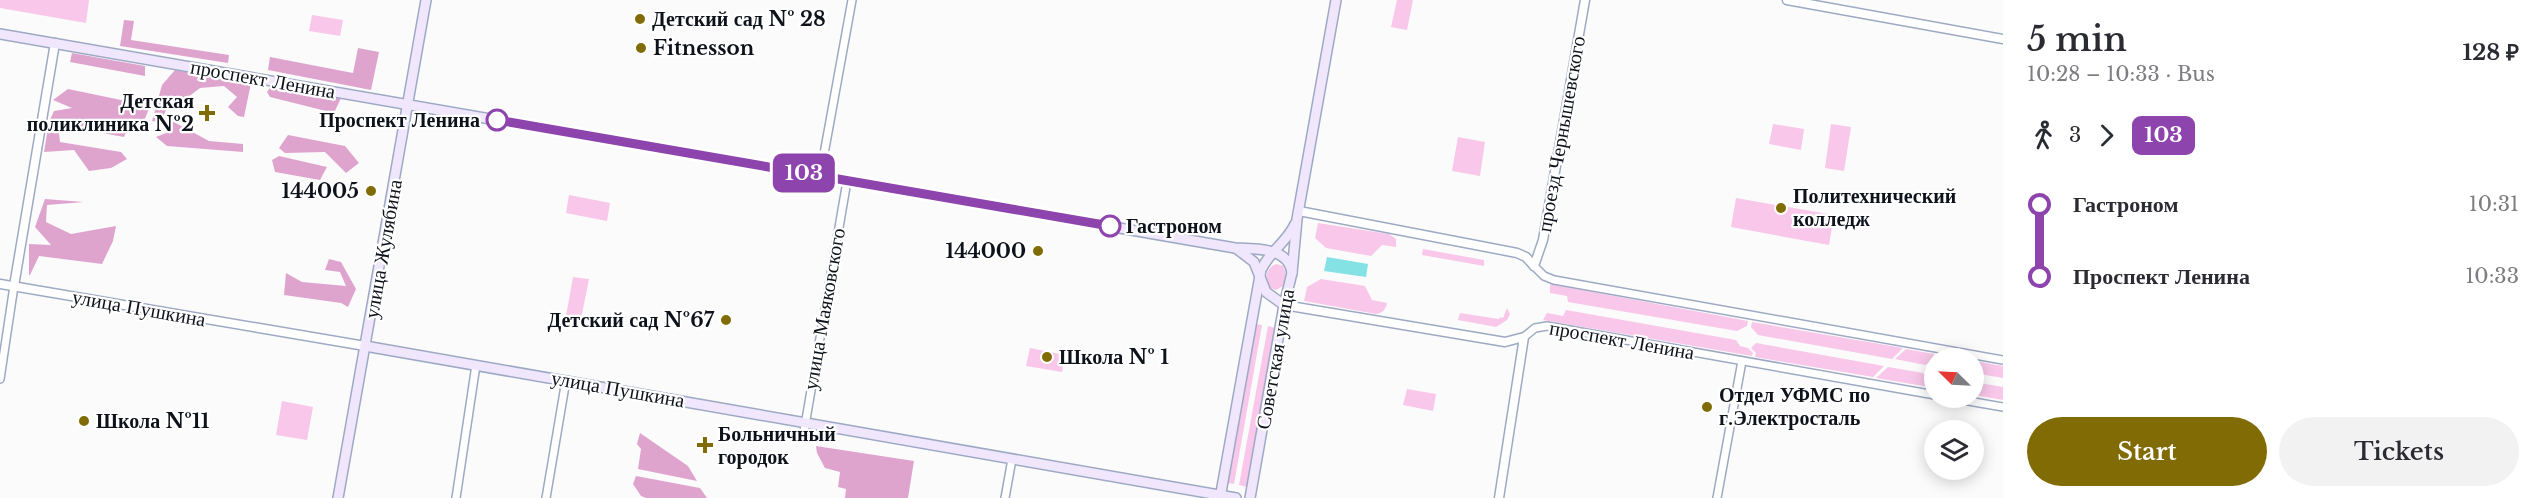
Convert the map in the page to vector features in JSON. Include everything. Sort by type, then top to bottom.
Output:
[{"type":"main road","name":"улица Жулябина","points":[[338,498],[426,0]]},
{"type":"main road","name":"Советская улица","points":[[1250,498],[1284,305],[1292,273],[1298,215],[1336,0]]},
{"type":"main road","name":"проспект Ленина","points":[[0,33],[1235,248],[1274,252]]},
{"type":"main road","name":"Советская улица","points":[[1274,252],[1289,236],[1298,215]]},
{"type":"main road","points":[[1235,248],[1254,262],[1266,292],[1274,295],[1287,291]]},
{"type":"main road","points":[[1260,276],[1264,264],[1274,252],[1286,257],[1292,273]]},
{"type":"main road","name":"Советская улица","points":[[1220,497],[1260,276]]},
{"type":"main road","name":"проспект Ленина","points":[[1266,292],[1284,305]]},
{"type":"main road","name":"улица Пушкина","points":[[365,346],[1236,498]]},
{"type":"street","points":[[820,176],[852,0]]},
{"type":"street","name":"проезд Чернышевского","points":[[1534,266],[1543,240],[1585,0]]},
{"type":"street","points":[[1787,0],[2003,39]]},
{"type":"street","points":[[0,379],[55,43]]},
{"type":"street","name":"улица Маяковского","points":[[802,437],[847,180]]},
{"type":"street","points":[[1298,215],[1517,253],[1526,257],[1544,276],[1554,280],[2003,360]]},
{"type":"street","name":"улица Пушкина","points":[[0,284],[365,346]]},
{"type":"street","name":"проспект Ленина","points":[[1284,305],[1504,342],[1524,337],[1534,328],[1547,326],[1924,393]]},
{"type":"street","points":[[1499,498],[1524,337]]},
{"type":"street","points":[[1717,498],[1742,361]]},
{"type":"street","points":[[456,498],[476,365]]},
{"type":"street","points":[[546,498],[566,380]]},
{"type":"street","points":[[1984,403],[2003,406]]},
{"type":"street","points":[[1005,498],[1012,459]]},
{"type":"shaded area","points":[[0,0],[89,0],[86,23],[0,8]]},
{"type":"shaded area","points":[[1397,0],[1413,0],[1407,30],[1391,27]]},
{"type":"shaded area","points":[[312,15],[343,20],[340,36],[309,31]]},
{"type":"shaded area","points":[[124,20],[134,21],[131,40],[229,55],[228,63],[120,46]]},
{"type":"shaded area","points":[[358,48],[379,52],[371,90],[268,70],[270,57],[353,73]]},
{"type":"shaded area","points":[[72,53],[145,66],[145,76],[70,62]]},
{"type":"shaded area","points":[[175,70],[251,83],[244,117],[238,116],[228,107],[237,97],[224,86],[200,88],[183,101],[172,99],[160,122],[152,121],[162,85]]},
{"type":"shaded area","points":[[272,85],[341,98],[334,113],[270,97],[267,92]]},
{"type":"shaded area","points":[[68,89],[150,106],[144,121],[131,122],[124,137],[58,125],[60,142],[121,152],[127,159],[111,168],[89,171],[74,150],[44,152],[49,122],[54,111],[72,108],[53,100]]},
{"type":"shaded area","points":[[172,121],[209,141],[243,144],[243,152],[167,146],[156,137],[166,133]]},
{"type":"shaded area","points":[[1773,124],[1804,129],[1801,150],[1769,144]]},
{"type":"shaded area","points":[[1831,124],[1851,127],[1844,171],[1825,168]]},
{"type":"shaded area","points":[[288,135],[345,146],[359,163],[346,173],[325,152],[285,153],[279,148]]},
{"type":"shaded area","points":[[1458,137],[1485,142],[1480,176],[1452,171]]},
{"type":"shaded area","points":[[279,156],[327,167],[320,180],[275,172],[272,160]]},
{"type":"shaded area","points":[[569,195],[610,203],[607,221],[566,213]]},
{"type":"shaded area","points":[[1736,198],[1834,215],[1829,245],[1731,227]]},
{"type":"shaded area","points":[[45,199],[84,202],[47,205],[46,222],[71,234],[116,226],[113,241],[102,264],[39,256],[29,275],[29,244],[51,245],[35,227]]},
{"type":"shaded area","points":[[1318,223],[1389,234],[1396,239],[1396,247],[1382,245],[1371,256],[1326,248],[1315,238]]},
{"type":"shaded area","points":[[1423,249],[1484,260],[1484,266],[1422,255]]},
{"type":"shaded area","points":[[329,259],[341,262],[356,289],[348,307],[341,303],[284,295],[286,273],[302,282],[346,286],[340,272],[325,270]]},
{"type":"shaded area","points":[[1277,264],[1283,266],[1286,274],[1283,286],[1276,290],[1268,287],[1266,280],[1271,267]]},
{"type":"shaded area","points":[[573,277],[589,279],[581,319],[566,316]]},
{"type":"shaded area","points":[[1321,279],[1365,286],[1372,300],[1387,303],[1386,307],[1382,312],[1376,314],[1304,301],[1307,287]]},
{"type":"shaded area","points":[[1550,284],[1748,321],[1747,326],[1737,331],[1568,302],[1567,296],[1550,293]]},
{"type":"shaded area","points":[[1507,308],[1510,314],[1507,320],[1496,327],[1458,320],[1460,313],[1499,319],[1503,318]]},
{"type":"shaded area","points":[[1566,310],[1736,340],[1740,346],[1748,348],[1753,353],[1752,356],[1543,320],[1547,313],[1563,316]]},
{"type":"shaded area","points":[[1752,322],[1903,348],[1892,359],[1758,335],[1751,327]]},
{"type":"shaded area","points":[[1255,324],[1262,325],[1234,484],[1227,483]]},
{"type":"shaded area","points":[[1268,326],[1275,328],[1247,487],[1239,485]]},
{"type":"shaded area","points":[[1756,343],[1884,366],[1873,377],[1755,357],[1756,353],[1751,348]]},
{"type":"shaded area","points":[[1030,348],[1065,355],[1062,372],[1026,366]]},
{"type":"shaded area","points":[[1906,349],[1924,352],[1924,365],[1895,359]]},
{"type":"shaded area","points":[[1984,363],[2003,366],[2003,378],[1984,375]]},
{"type":"shaded area","points":[[1888,367],[1923,373],[1924,386],[1876,378]]},
{"type":"shaded area","points":[[1984,384],[2003,387],[2003,400],[1984,397]]},
{"type":"shaded area","points":[[1407,389],[1436,394],[1433,411],[1403,405]]},
{"type":"shaded area","points":[[282,401],[313,407],[307,440],[276,435]]},
{"type":"shaded area","points":[[640,433],[688,466],[697,481],[638,469],[641,449],[637,444]]},
{"type":"shaded area","points":[[816,446],[914,461],[908,498],[845,498],[846,489],[838,487],[840,472],[825,468]]},
{"type":"shaded area","points":[[636,476],[700,488],[707,498],[646,498],[641,496],[633,484]]},
{"type":"water","points":[[1327,257],[1368,264],[1366,277],[1324,271]]},
{"type":"bus line","name":"103","points":[[497,120],[1110,226]]},
{"type":"place","name":"Детский сад № 28","points":[[640,19]]},
{"type":"place","name":"Fitnesson","points":[[641,48]]},
{"type":"place","name":"Детская поликлиника №2","points":[[207,113]]},
{"type":"place","name":"Проспект Ленина","points":[[497,120]]},
{"type":"place","name":"144005","points":[[371,191]]},
{"type":"place","name":"Политехнический колледж","points":[[1781,208]]},
{"type":"place","name":"Гастроном","points":[[1110,226]]},
{"type":"place","name":"144000","points":[[1038,251]]},
{"type":"place","name":"Детский сад №67","points":[[726,320]]},
{"type":"place","name":"Школа № 1","points":[[1047,357]]},
{"type":"place","name":"Отдел УФМС по г.Электросталь","points":[[1707,407]]},
{"type":"place","name":"Школа №11","points":[[84,421]]},
{"type":"place","name":"Больничный городок","points":[[705,445]]}]
